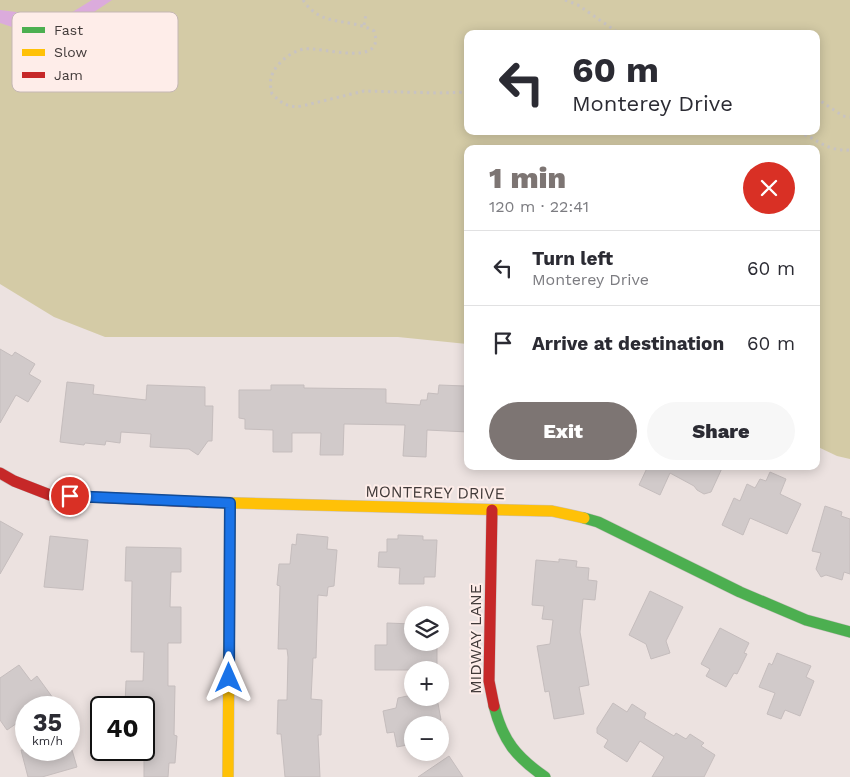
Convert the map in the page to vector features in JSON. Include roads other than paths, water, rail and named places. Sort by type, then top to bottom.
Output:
[{"type":"street","name":"MONTEREY DRIVE","points":[[0,473],[14,481],[50,495],[230,503],[552,510],[598,522],[740,592],[806,620],[850,632]]},
{"type":"street","points":[[228,777],[230,503]]},
{"type":"street","name":"MIDWAY LANE","points":[[492,510],[489,681],[493,708],[504,739],[523,761],[545,777]]}]
